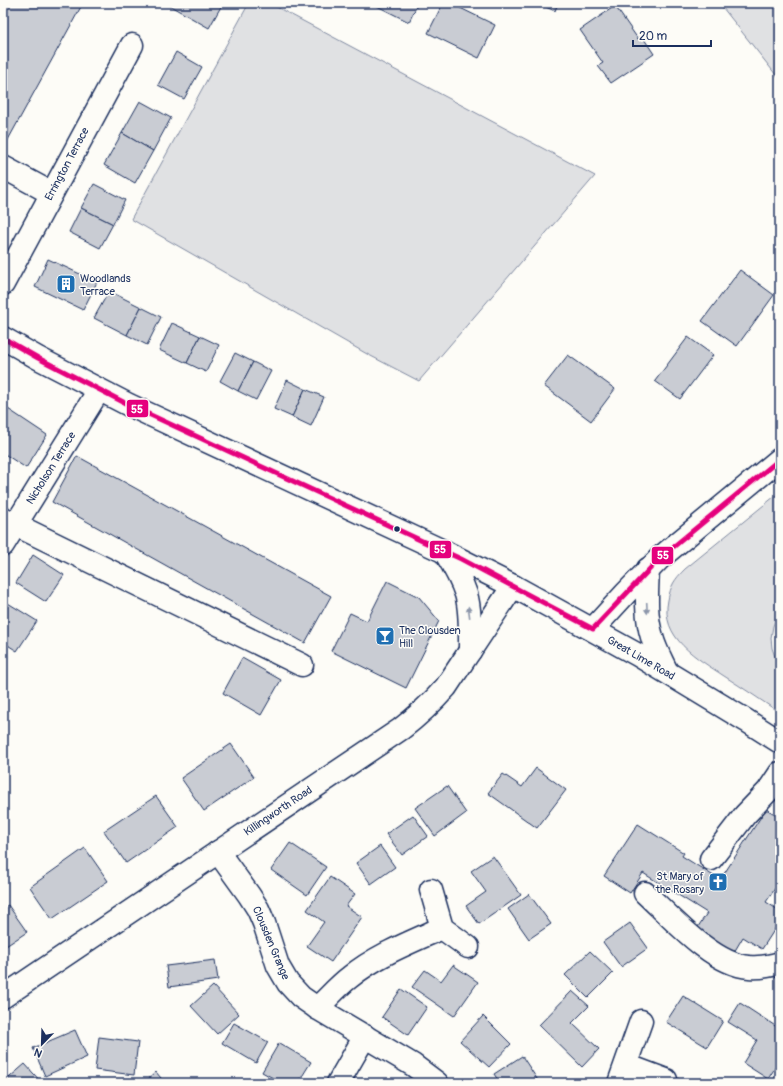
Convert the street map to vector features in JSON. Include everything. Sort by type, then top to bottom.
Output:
[{"type":"main road","name":"Errington Terrace","points":[[3,284],[132,45]]},
{"type":"main road","points":[[3,167],[51,193]]},
{"type":"main road","name":"Great Lime Road","points":[[3,338],[136,409],[445,552],[513,586],[593,629],[748,721],[780,742]]},
{"type":"main road","name":"Nicholson Terrace","points":[[3,545],[9,521],[99,390]]},
{"type":"main road","points":[[593,629],[648,569],[661,557],[780,459]]},
{"type":"main road","points":[[9,521],[302,665]]},
{"type":"main road","points":[[445,552],[462,583],[467,596],[470,619],[470,651]]},
{"type":"main road","points":[[648,569],[648,618],[652,638],[666,672]]},
{"type":"main road","name":"Killingworth Road","points":[[3,997],[401,729],[419,715],[434,702],[446,687],[513,586]]},
{"type":"main road","points":[[711,859],[745,815],[768,791],[780,773]]},
{"type":"main road","name":"Clousden Grange","points":[[218,852],[258,909],[278,966],[288,984],[300,997],[413,1065],[436,1083]]},
{"type":"main road","points":[[431,890],[442,928],[468,947]]},
{"type":"main road","points":[[645,893],[695,940],[730,962],[748,967],[769,967],[780,963]]},
{"type":"main road","points":[[317,1008],[350,977],[381,956],[442,928]]},
{"type":"main road","points":[[641,1022],[622,1074],[666,1080]]},
{"type":"main road","points":[[338,1083],[365,1036]]},
{"type":"shaded area","points":[[249,3],[269,3],[595,176],[419,381],[367,354],[131,219]]},
{"type":"shaded area","points":[[719,3],[780,3],[780,80]]},
{"type":"shaded area","points":[[780,492],[780,609],[773,626],[771,638],[772,648],[780,671],[780,713],[692,654],[675,636],[667,613],[670,590],[681,573]]},
{"type":"building","points":[[8,3],[83,3],[3,149],[3,13]]},
{"type":"building","points":[[165,3],[223,3],[209,28]]},
{"type":"building","points":[[371,3],[418,3],[409,22]]},
{"type":"building","points":[[443,3],[450,3],[495,25],[479,58],[428,33]]},
{"type":"building","points":[[536,3],[558,3],[555,11]]},
{"type":"building","points":[[615,6],[638,39],[642,36],[654,54],[611,83],[598,66],[603,63],[580,30]]},
{"type":"building","points":[[176,52],[202,67],[184,99],[158,85]]},
{"type":"building","points":[[140,101],[171,118],[153,151],[122,133]]},
{"type":"building","points":[[122,133],[153,151],[135,183],[104,165]]},
{"type":"building","points":[[94,184],[125,200],[113,224],[81,208]]},
{"type":"building","points":[[81,208],[113,224],[100,248],[69,232]]},
{"type":"building","name":"Woodlands Terrace","points":[[48,259],[97,282],[83,310],[35,287]]},
{"type":"building","points":[[740,270],[774,295],[737,346],[702,321]]},
{"type":"building","points":[[109,291],[141,307],[127,335],[94,318]]},
{"type":"building","points":[[141,307],[161,317],[147,345],[127,335]]},
{"type":"building","points":[[172,323],[200,336],[187,363],[159,350]]},
{"type":"building","points":[[200,336],[219,345],[206,372],[187,363]]},
{"type":"building","points":[[688,337],[713,355],[680,399],[655,381]]},
{"type":"building","points":[[235,353],[253,362],[238,391],[220,381]]},
{"type":"building","points":[[568,355],[615,389],[591,421],[544,386]]},
{"type":"building","points":[[253,362],[271,371],[256,400],[238,391]]},
{"type":"building","points":[[287,380],[305,389],[292,417],[274,409]]},
{"type":"building","points":[[305,389],[324,397],[311,426],[292,417]]},
{"type":"building","points":[[5,407],[47,435],[26,468],[3,453],[3,410]]},
{"type":"building","points":[[77,456],[331,596],[305,643],[52,502]]},
{"type":"building","points":[[33,555],[64,575],[46,602],[16,583]]},
{"type":"building","name":"The Clousden Hill","points":[[387,581],[419,597],[439,621],[406,688],[331,651],[350,613],[367,621]]},
{"type":"building","points":[[3,600],[37,621],[17,651],[3,642]]},
{"type":"building","points":[[3,653],[8,656],[3,663]]},
{"type":"building","points":[[242,658],[281,680],[261,715],[223,693]]},
{"type":"building","points":[[231,744],[254,777],[204,811],[181,778]]},
{"type":"building","points":[[536,768],[566,790],[537,828],[488,793],[503,774],[522,787]]},
{"type":"building","points":[[447,786],[466,813],[435,836],[415,808]]},
{"type":"building","points":[[156,796],[178,827],[126,863],[104,831]]},
{"type":"building","name":"St Mary of the Rosary","points":[[766,809],[780,817],[780,881],[766,902],[780,911],[780,921],[762,949],[743,937],[733,954],[696,930],[707,913],[643,873],[630,893],[604,876],[638,824],[684,853],[682,856],[720,880]]},
{"type":"building","points":[[413,815],[428,836],[402,855],[386,834]]},
{"type":"building","points":[[290,843],[326,867],[307,895],[271,870]]},
{"type":"building","points":[[380,846],[395,867],[371,884],[356,863]]},
{"type":"building","points":[[85,848],[108,881],[52,919],[30,887]]},
{"type":"building","points":[[493,856],[521,895],[479,924],[466,906],[486,892],[471,871]]},
{"type":"building","points":[[330,877],[355,894],[346,906],[362,917],[331,962],[307,946],[324,922],[307,910]]},
{"type":"building","points":[[529,894],[551,924],[529,939],[508,909]]},
{"type":"building","points":[[8,905],[27,932],[3,948],[3,908]]},
{"type":"building","points":[[630,923],[648,948],[621,967],[603,942]]},
{"type":"building","points":[[590,951],[613,973],[588,998],[565,975]]},
{"type":"building","points":[[215,960],[218,980],[169,987],[166,966]]},
{"type":"building","points":[[453,965],[478,982],[454,1016],[412,987],[425,970],[441,981]]},
{"type":"building","points":[[213,986],[239,1014],[217,1034],[191,1006]]},
{"type":"building","points":[[401,989],[427,1007],[408,1035],[382,1017]]},
{"type":"building","points":[[572,991],[589,1006],[572,1023],[599,1049],[582,1067],[539,1025]]},
{"type":"building","points":[[683,996],[723,1021],[707,1047],[666,1022]]},
{"type":"building","points":[[740,1003],[780,1029],[780,1060],[768,1079],[743,1063],[757,1040],[728,1022]]},
{"type":"building","points":[[483,1016],[511,1044],[489,1067],[460,1041]]},
{"type":"building","points":[[234,1023],[268,1042],[256,1063],[222,1043]]},
{"type":"building","points":[[75,1030],[87,1057],[45,1076],[33,1048]]},
{"type":"building","points":[[99,1037],[138,1042],[134,1075],[95,1070]]},
{"type":"building","points":[[279,1043],[311,1062],[298,1083],[282,1083],[262,1072]]},
{"type":"building","points":[[522,1056],[539,1082],[500,1083],[494,1074]]},
{"type":"building","points":[[25,1064],[42,1083],[3,1083]]},
{"type":"building","points":[[156,1072],[165,1083],[144,1083]]},
{"type":"transit line","name":"55","points":[[3,338],[38,358],[129,405],[461,559],[593,629],[661,557],[780,459]]},
{"type":"place","name":"Woodlands Terrace","points":[[66,284]]},
{"type":"place","name":"The Clousden Hill","points":[[385,636]]},
{"type":"place","name":"St Mary of the Rosary","points":[[718,882]]}]
